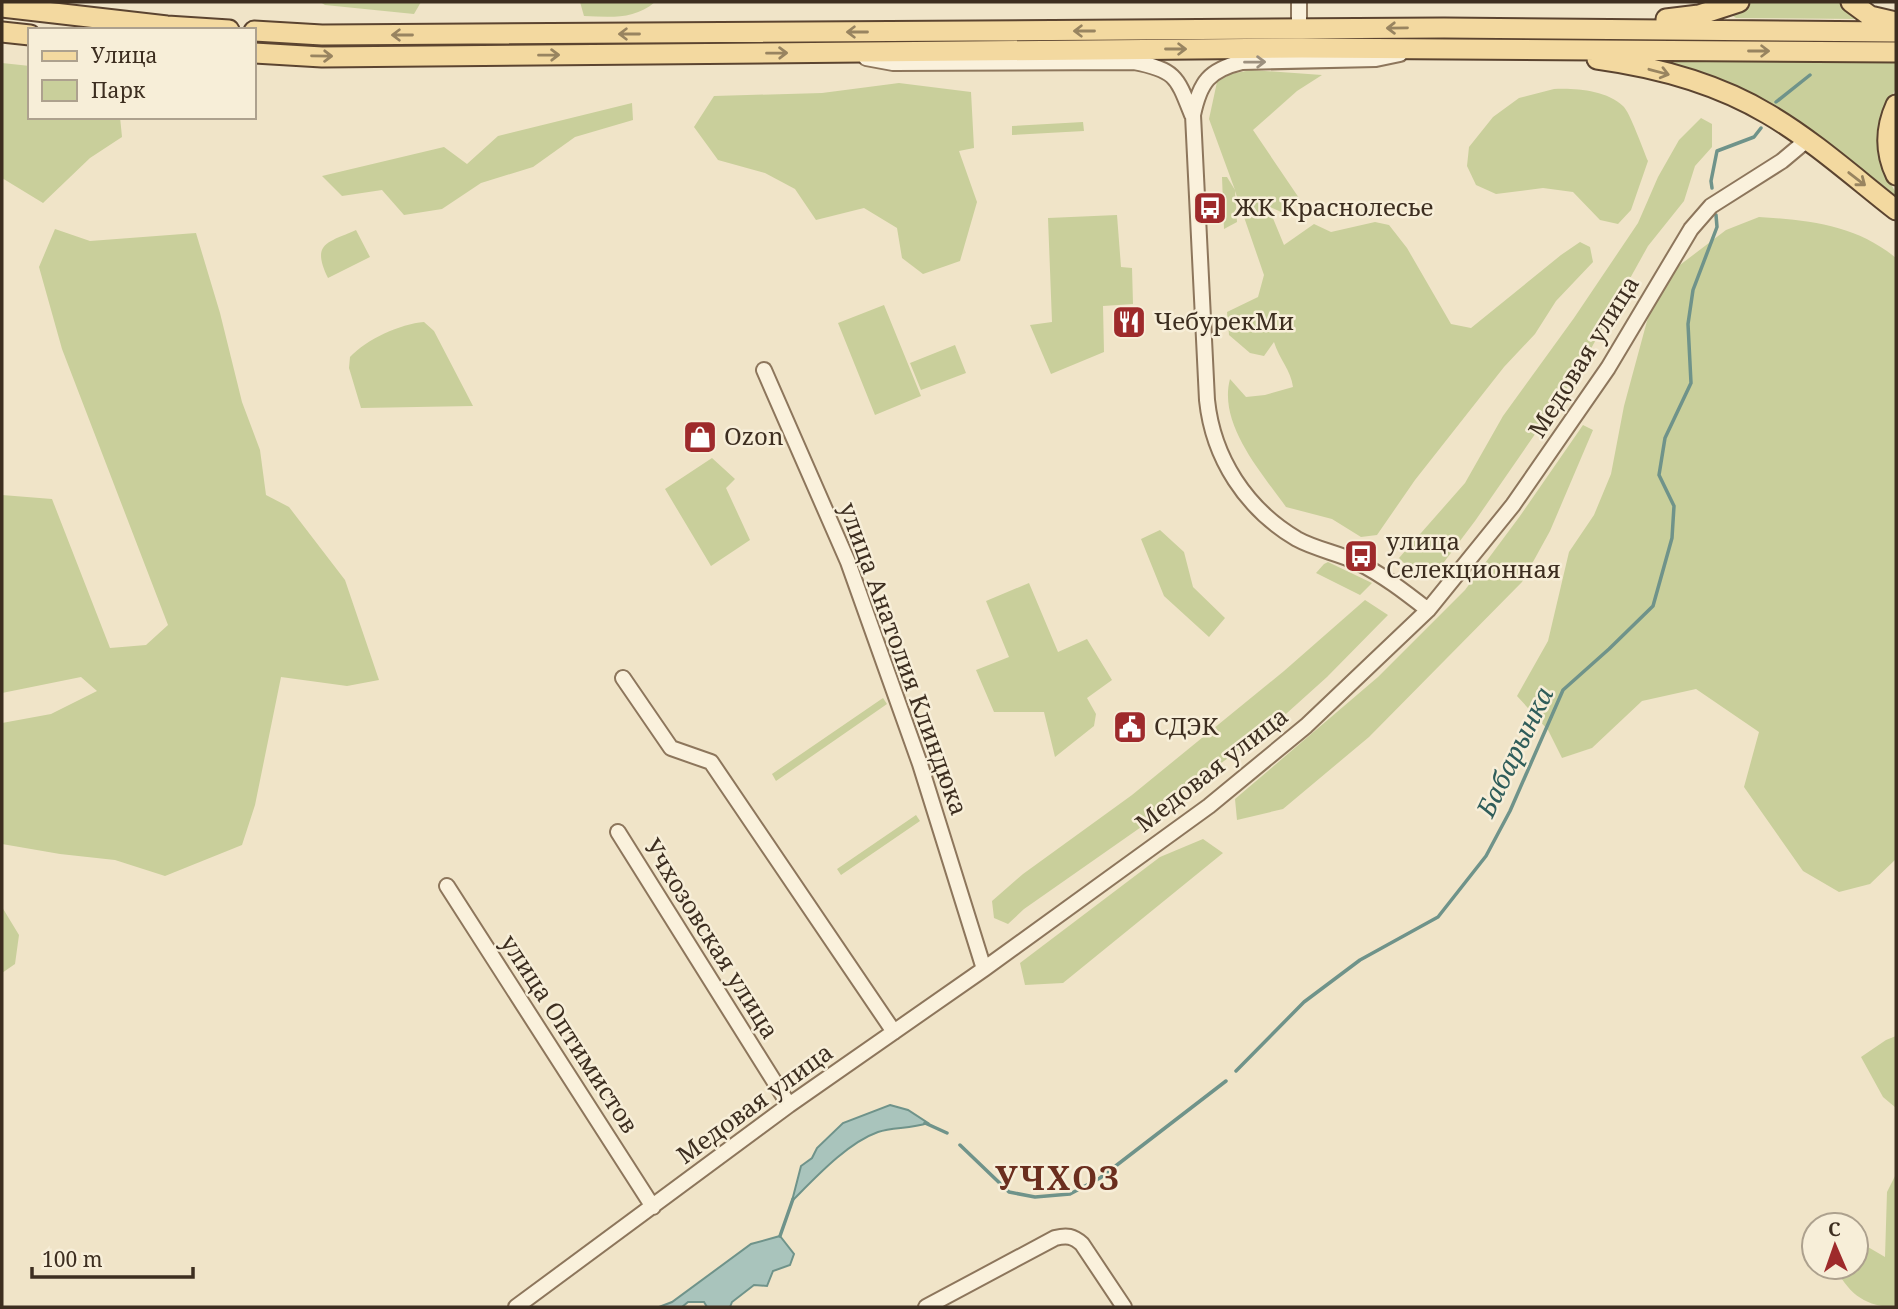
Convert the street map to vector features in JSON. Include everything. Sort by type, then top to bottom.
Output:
[{"type":"main road","points":[[1444,28],[1538,20],[1675,19],[1707,13],[1739,2]]},
{"type":"main road","points":[[1851,2],[1870,16],[1896,22]]},
{"type":"main road","points":[[2,7],[198,28]]},
{"type":"main road","points":[[256,31],[322,36],[1444,28],[1896,32]]},
{"type":"main road","points":[[2,32],[28,35]]},
{"type":"main road","points":[[1421,48],[1519,57],[1584,57],[1685,79],[1730,95],[1768,114],[1807,140],[1896,211]]},
{"type":"main road","points":[[256,53],[323,57],[1421,48],[1896,52]]},
{"type":"main road","points":[[1896,105],[1887,139],[1890,162],[1896,175]]},
{"type":"street","points":[[1299,29],[1300,2]]},
{"type":"street","points":[[1192,115],[1203,83],[1225,66],[1242,62],[1376,60],[1421,48]]},
{"type":"street","points":[[838,52],[893,63],[1134,62],[1159,67],[1173,76],[1192,115],[1207,400],[1210,422],[1221,456],[1231,475],[1261,513],[1298,539],[1355,561],[1384,577],[1428,610]]},
{"type":"street","name":"Медовая улица","points":[[516,1307],[789,1105],[984,969],[1209,806],[1306,726],[1428,610],[1513,505],[1608,368],[1691,229],[1711,206],[1782,161],[1807,140]]},
{"type":"street","name":"улица Анатолия Клиндюка","points":[[764,370],[848,562],[920,764],[984,969]]},
{"type":"street","points":[[623,678],[671,748],[711,762],[894,1032]]},
{"type":"street","name":"Учхозовская улица","points":[[618,832],[789,1105]]},
{"type":"street","name":"улица Оптимистов","points":[[447,886],[653,1207]]},
{"type":"street","points":[[926,1307],[1055,1238],[1065,1236],[1074,1237],[1082,1244],[1124,1307]]},
{"type":"green space","points":[[320,2],[421,2],[414,14],[325,5]]},
{"type":"green space","points":[[580,2],[655,2],[630,15],[603,17],[584,16]]},
{"type":"green space","points":[[1753,2],[1841,2],[1857,19],[1736,18],[1730,14]]},
{"type":"green space","points":[[1665,59],[1896,60],[1896,88],[1882,116],[1878,139],[1883,170],[1896,193],[1896,199],[1782,111],[1666,63]]},
{"type":"green space","points":[[2,63],[28,66],[28,119],[120,119],[122,137],[90,158],[43,203],[2,178]]},
{"type":"green space","points":[[1251,70],[1322,75],[1297,91],[1253,130],[1299,198],[1288,215],[1268,206],[1284,245],[1314,224],[1331,232],[1375,222],[1389,225],[1407,248],[1451,324],[1471,328],[1580,242],[1590,247],[1593,262],[1556,301],[1535,334],[1504,367],[1415,480],[1377,535],[1361,537],[1332,519],[1286,507],[1244,447],[1230,413],[1230,379],[1246,397],[1293,387],[1274,342],[1264,356],[1250,353],[1229,335],[1227,312],[1258,297],[1264,275],[1235,191],[1237,222],[1224,229],[1222,177],[1227,177],[1235,190],[1209,119],[1217,82],[1231,74]]},
{"type":"green space","points":[[899,83],[971,92],[974,148],[959,151],[977,202],[960,261],[923,274],[902,258],[897,228],[864,208],[816,220],[795,189],[765,173],[718,160],[694,127],[714,96],[822,93]]},
{"type":"green space","points":[[1554,89],[1581,90],[1608,96],[1623,106],[1629,116],[1648,161],[1631,210],[1618,224],[1600,220],[1573,192],[1543,188],[1496,194],[1476,185],[1467,166],[1469,147],[1493,117],[1519,98]]},
{"type":"green space","points":[[632,103],[633,120],[575,137],[533,167],[481,183],[442,209],[404,215],[382,190],[342,196],[322,176],[444,147],[467,164],[498,136]]},
{"type":"green space","points":[[1701,118],[1712,124],[1712,147],[1695,166],[1684,201],[1648,246],[1578,372],[1475,521],[1432,578],[1413,572],[1399,558],[1465,483],[1503,416],[1638,223],[1658,177],[1679,140]]},
{"type":"green space","points":[[1083,122],[1084,131],[1012,135],[1012,126]]},
{"type":"green space","points":[[1117,215],[1121,267],[1132,268],[1133,304],[1103,306],[1104,352],[1051,374],[1030,325],[1052,322],[1048,218]]},
{"type":"green space","points":[[1759,217],[1796,220],[1848,231],[1881,247],[1896,258],[1896,859],[1870,884],[1839,892],[1803,871],[1744,787],[1759,732],[1696,689],[1642,701],[1592,748],[1562,758],[1548,730],[1517,696],[1548,641],[1569,552],[1594,515],[1611,474],[1624,406],[1657,292],[1672,271],[1726,230]]},
{"type":"green space","points":[[55,229],[90,241],[196,233],[220,313],[242,402],[260,450],[266,495],[289,507],[345,580],[379,680],[347,686],[281,677],[255,805],[242,845],[165,876],[115,860],[2,844],[2,723],[51,714],[97,691],[81,677],[2,693],[2,495],[52,499],[110,648],[146,645],[168,625],[62,349],[39,267]]},
{"type":"green space","points":[[356,230],[370,257],[328,278],[321,258],[322,251],[330,242]]},
{"type":"green space","points":[[884,305],[921,396],[875,415],[838,323]]},
{"type":"green space","points":[[424,322],[434,331],[473,406],[361,408],[349,368],[350,357],[365,344],[384,334]]},
{"type":"green space","points":[[955,345],[966,373],[921,390],[910,363]]},
{"type":"green space","points":[[1583,425],[1593,430],[1550,531],[1522,582],[1369,737],[1283,809],[1237,820],[1235,799],[1378,677],[1465,590]]},
{"type":"green space","points":[[712,458],[735,479],[726,488],[750,540],[711,566],[665,489]]},
{"type":"green space","points":[[1160,530],[1184,552],[1193,587],[1225,618],[1209,637],[1164,596],[1141,539]]},
{"type":"green space","points":[[1328,562],[1372,583],[1360,595],[1316,573]]},
{"type":"green space","points":[[1029,583],[1058,652],[1087,639],[1112,680],[1087,698],[1096,714],[1094,726],[1055,757],[1044,712],[994,712],[976,670],[1009,657],[986,601]]},
{"type":"green space","points":[[1365,600],[1388,615],[1327,677],[1277,722],[1190,786],[1164,811],[1024,909],[1008,924],[994,918],[992,901],[1023,874],[1132,795],[1284,671]]},
{"type":"green space","points":[[883,698],[887,704],[776,781],[772,774]]},
{"type":"green space","points":[[916,815],[920,821],[841,875],[837,869]]},
{"type":"green space","points":[[1203,839],[1223,853],[1063,983],[1025,985],[1020,963],[1160,857]]},
{"type":"green space","points":[[2,907],[19,935],[15,964],[2,973]]},
{"type":"green space","points":[[1896,1036],[1896,1108],[1883,1097],[1861,1057]]},
{"type":"green space","points":[[1896,1174],[1896,1307],[1875,1305],[1852,1292],[1844,1281],[1870,1281],[1870,1248],[1885,1257],[1887,1192]]},
{"type":"water","points":[[890,1105],[908,1110],[928,1123],[884,1130],[866,1137],[832,1162],[792,1201],[801,1166],[812,1158],[817,1148],[843,1123]]},
{"type":"water","points":[[780,1236],[794,1254],[790,1265],[773,1271],[767,1286],[754,1285],[732,1302],[730,1307],[707,1307],[704,1302],[688,1302],[682,1307],[659,1307],[672,1302],[751,1244]]},
{"type":"waterway","name":"Бабарынка","points":[[1776,102],[1810,75]]},
{"type":"waterway","name":"Бабарынка","points":[[1712,188],[1717,151],[1754,137],[1761,128]]},
{"type":"waterway","name":"Бабарынка","points":[[1236,1071],[1304,1002],[1360,960],[1438,917],[1486,856],[1510,811],[1563,690],[1653,606],[1672,538],[1674,506],[1659,475],[1665,438],[1691,383],[1688,324],[1693,290],[1717,227],[1716,215]]},
{"type":"waterway","name":"Бабарынка","points":[[960,1145],[1009,1192],[1035,1197],[1070,1194],[1100,1178],[1226,1081]]},
{"type":"waterway","name":"Бабарынка","points":[[925,1123],[947,1133]]},
{"type":"waterway","name":"Бабарынка","points":[[780,1236],[793,1199]]},
{"type":"place","name":"ЖК Краснолесье","points":[[1210,208]]},
{"type":"place","name":"ЧебурекМи","points":[[1129,322]]},
{"type":"place","name":"Ozon","points":[[700,437]]},
{"type":"place","name":"улица Селекционная","points":[[1361,556]]},
{"type":"place","name":"СДЭК","points":[[1130,727]]},
{"type":"district","name":"УЧХОЗ","points":[[1058,1179]]}]
